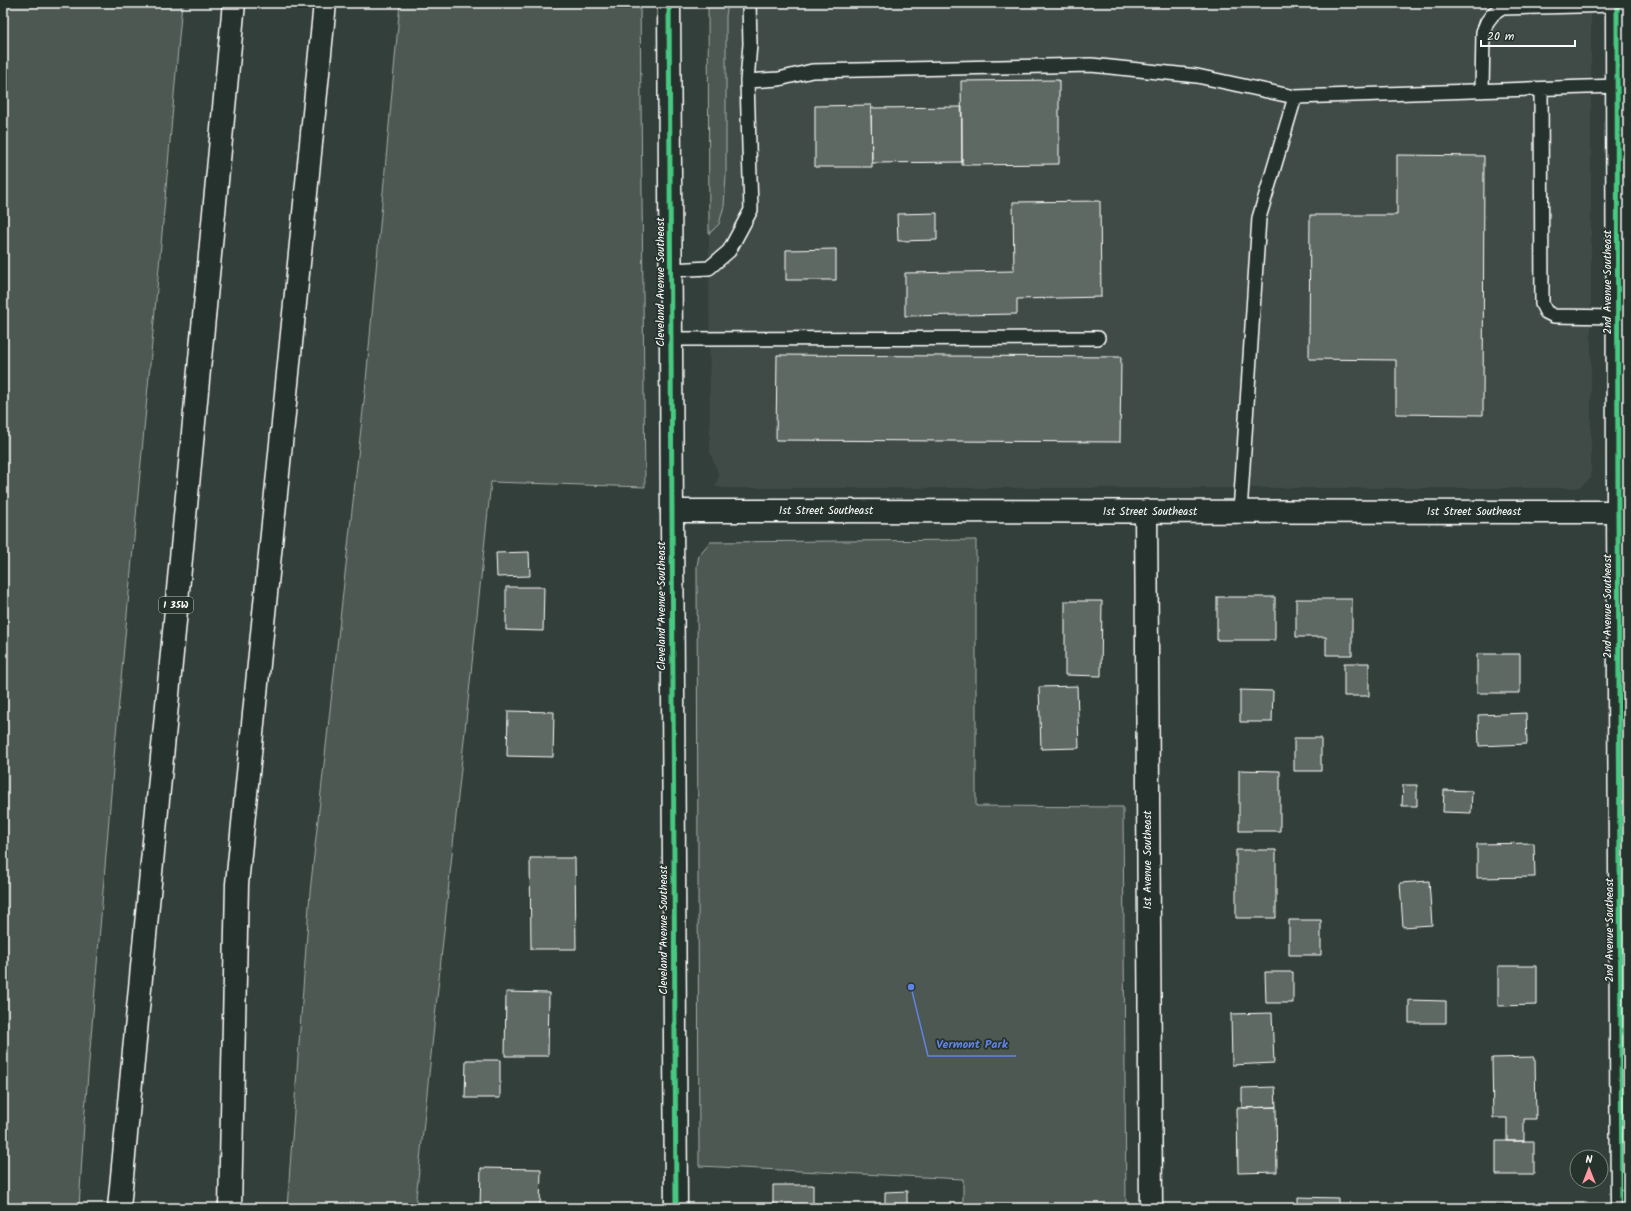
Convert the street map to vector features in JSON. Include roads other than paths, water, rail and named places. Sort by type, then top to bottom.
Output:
[{"type":"main road","name":"I 35W","points":[[120,1208],[234,3]]},
{"type":"main road","points":[[230,1208],[237,884],[326,3]]},
{"type":"main road","name":"Cleveland Avenue Southeast","points":[[669,3],[672,270],[676,1208]]},
{"type":"main road","name":"2nd Avenue Southeast","points":[[1617,4],[1617,86],[1623,140],[1618,317],[1623,512],[1622,1208]]},
{"type":"main road","name":"1st Street Southeast","points":[[672,512],[1623,512]]},
{"type":"main road","name":"1st Avenue Southeast","points":[[1146,512],[1151,1208]]},
{"type":"lane","points":[[672,270],[709,268],[729,251],[751,210],[747,81],[750,44],[749,3]]},
{"type":"lane","points":[[1482,91],[1483,32],[1487,22],[1502,8],[1617,4]]},
{"type":"lane","points":[[747,81],[779,79],[812,71],[1091,65],[1197,76],[1295,97],[1617,86]]},
{"type":"lane","points":[[1541,89],[1542,304],[1546,312],[1554,316],[1618,317]]},
{"type":"lane","points":[[1240,512],[1259,218],[1295,97]]},
{"type":"lane","points":[[672,339],[1098,338]]},
{"type":"place","name":"Vermont Park","points":[[911,987]]}]
